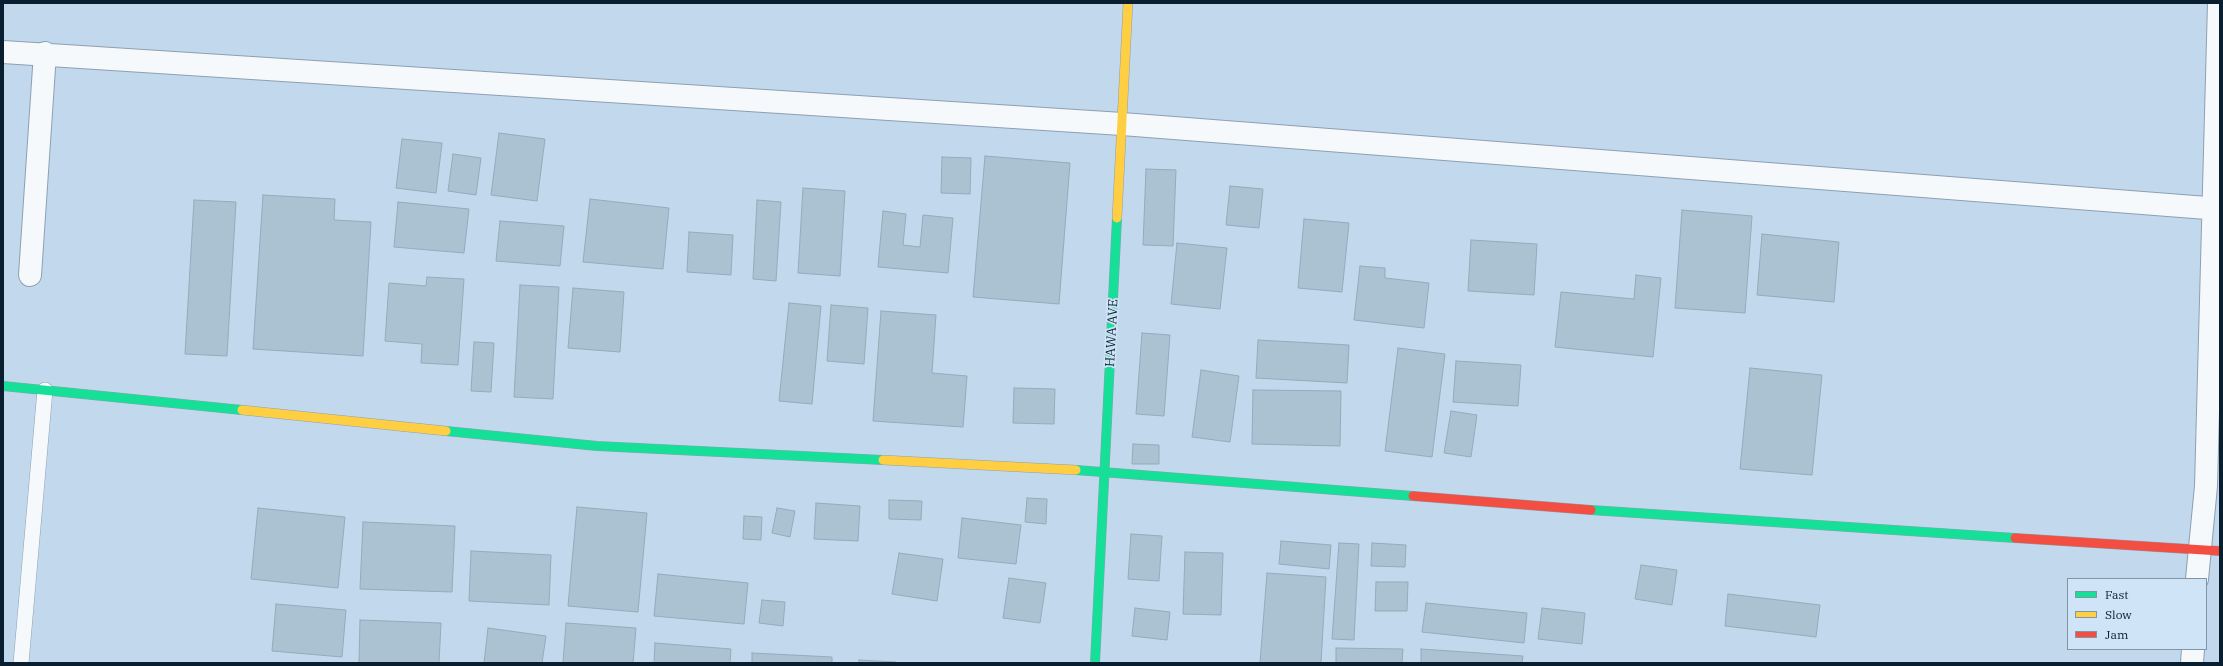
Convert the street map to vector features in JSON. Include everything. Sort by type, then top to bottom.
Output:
[{"type":"street","name":"HAWA AVE","points":[[1095,663],[1128,3]]},
{"type":"street","points":[[2197,578],[2209,550],[2206,486],[2216,209],[2220,3]]},
{"type":"street","points":[[3,52],[45,53],[1122,124],[2216,209]]},
{"type":"street","points":[[30,275],[45,53]]},
{"type":"street","points":[[3,386],[597,446],[1104,471],[1543,507],[2209,550]]},
{"type":"street","points":[[2192,663],[2193,650]]},
{"type":"lane","points":[[21,663],[45,390]]},
{"type":"building","points":[[499,133],[545,139],[537,201],[491,195]]},
{"type":"building","points":[[402,139],[442,143],[436,193],[396,188]]},
{"type":"building","points":[[453,154],[481,158],[476,195],[448,191]]},
{"type":"building","points":[[985,156],[1070,163],[1059,304],[973,297]]},
{"type":"building","points":[[942,157],[971,158],[970,194],[941,193]]},
{"type":"building","points":[[1146,169],[1176,170],[1173,246],[1143,245]]},
{"type":"building","points":[[1230,186],[1263,189],[1259,228],[1226,225]]},
{"type":"building","points":[[803,188],[845,191],[840,276],[798,273]]},
{"type":"building","points":[[263,195],[335,199],[334,220],[371,222],[363,356],[253,349]]},
{"type":"building","points":[[590,199],[669,208],[663,269],[583,262]]},
{"type":"building","points":[[194,200],[236,202],[227,356],[185,354]]},
{"type":"building","points":[[757,200],[781,202],[776,281],[753,279]]},
{"type":"building","points":[[398,202],[469,209],[464,253],[394,247]]},
{"type":"building","points":[[1682,210],[1752,216],[1745,313],[1675,308]]},
{"type":"building","points":[[883,211],[906,214],[903,245],[920,247],[923,215],[953,218],[948,273],[878,267]]},
{"type":"building","points":[[1304,219],[1349,223],[1342,292],[1298,288]]},
{"type":"building","points":[[500,221],[564,226],[560,266],[496,261]]},
{"type":"building","points":[[689,232],[733,235],[731,275],[687,272]]},
{"type":"building","points":[[1762,234],[1839,242],[1834,302],[1757,295]]},
{"type":"building","points":[[1471,240],[1537,244],[1534,295],[1468,291]]},
{"type":"building","points":[[1177,243],[1227,248],[1220,309],[1171,304]]},
{"type":"building","points":[[1360,266],[1385,268],[1385,278],[1429,283],[1424,328],[1354,320]]},
{"type":"building","points":[[1636,275],[1661,278],[1653,357],[1555,347],[1561,292],[1634,299]]},
{"type":"building","points":[[427,277],[464,279],[458,365],[421,363],[422,344],[385,341],[389,283],[426,286]]},
{"type":"building","points":[[520,285],[559,287],[553,399],[514,397]]},
{"type":"building","points":[[573,288],[624,292],[620,352],[568,348]]},
{"type":"building","points":[[789,303],[821,306],[812,404],[779,401]]},
{"type":"building","points":[[831,305],[868,308],[864,364],[827,361]]},
{"type":"building","points":[[881,311],[936,315],[932,373],[967,376],[963,427],[873,421]]},
{"type":"building","points":[[1142,333],[1170,335],[1164,416],[1136,414]]},
{"type":"building","points":[[1258,340],[1349,345],[1347,383],[1256,378]]},
{"type":"building","points":[[474,342],[494,343],[491,392],[471,391]]},
{"type":"building","points":[[1398,348],[1445,354],[1432,457],[1385,451]]},
{"type":"building","points":[[1456,361],[1521,365],[1518,406],[1453,402]]},
{"type":"building","points":[[1750,368],[1822,375],[1812,475],[1740,469]]},
{"type":"building","points":[[1201,370],[1239,376],[1230,442],[1192,437]]},
{"type":"building","points":[[1014,388],[1055,389],[1054,424],[1013,423]]},
{"type":"building","points":[[1253,390],[1341,391],[1340,446],[1252,444]]},
{"type":"building","points":[[1451,411],[1477,415],[1471,457],[1444,453]]},
{"type":"building","points":[[1133,444],[1159,445],[1159,464],[1132,464]]},
{"type":"building","points":[[1027,498],[1047,499],[1046,524],[1025,522]]},
{"type":"building","points":[[889,500],[922,501],[921,520],[889,519]]},
{"type":"building","points":[[816,503],[860,506],[858,541],[814,539]]},
{"type":"building","points":[[577,507],[647,513],[638,612],[568,606]]},
{"type":"building","points":[[258,508],[345,517],[338,588],[251,579]]},
{"type":"building","points":[[777,508],[795,511],[790,537],[772,533]]},
{"type":"building","points":[[744,516],[762,517],[761,540],[743,539]]},
{"type":"building","points":[[962,518],[1021,525],[1016,564],[958,558]]},
{"type":"building","points":[[363,522],[455,526],[452,592],[360,589]]},
{"type":"building","points":[[1131,534],[1162,536],[1159,581],[1128,579]]},
{"type":"building","points":[[1281,541],[1331,545],[1329,569],[1279,564]]},
{"type":"building","points":[[1339,543],[1359,544],[1354,640],[1332,639]]},
{"type":"building","points":[[1372,543],[1406,545],[1405,567],[1371,566]]},
{"type":"building","points":[[471,551],[551,555],[549,605],[469,601]]},
{"type":"building","points":[[1185,552],[1223,553],[1221,615],[1183,614]]},
{"type":"building","points":[[899,553],[943,559],[937,601],[892,594]]},
{"type":"building","points":[[1641,565],[1677,570],[1672,605],[1635,599]]},
{"type":"building","points":[[1267,573],[1326,577],[1321,663],[1260,663]]},
{"type":"building","points":[[658,574],[748,583],[744,624],[654,616]]},
{"type":"building","points":[[1009,578],[1046,583],[1040,623],[1003,618]]},
{"type":"building","points":[[1376,582],[1408,582],[1407,611],[1375,611]]},
{"type":"building","points":[[1728,594],[1820,605],[1816,637],[1725,626]]},
{"type":"building","points":[[762,600],[785,602],[783,626],[759,623]]},
{"type":"building","points":[[1426,603],[1527,613],[1524,643],[1422,632]]},
{"type":"building","points":[[276,604],[346,610],[342,657],[272,651]]},
{"type":"building","points":[[1135,608],[1170,612],[1167,640],[1132,636]]},
{"type":"building","points":[[1542,608],[1585,613],[1582,644],[1538,639]]},
{"type":"building","points":[[360,620],[441,623],[439,663],[359,663]]},
{"type":"building","points":[[566,623],[636,628],[633,663],[563,663]]},
{"type":"building","points":[[488,628],[546,636],[542,663],[484,663]]},
{"type":"building","points":[[655,643],[731,649],[730,663],[654,663]]},
{"type":"building","points":[[1336,648],[1403,649],[1402,663],[1336,663]]},
{"type":"building","points":[[1421,649],[1523,656],[1522,663],[1421,663]]},
{"type":"building","points":[[752,653],[832,657],[832,663],[752,663]]},
{"type":"building","points":[[859,660],[896,662],[896,663],[859,663]]},
{"type":"traffic: fast","points":[[1095,663],[1117,218]]},
{"type":"traffic: fast","points":[[3,386],[242,410]]},
{"type":"traffic: fast","points":[[446,431],[597,446],[883,460]]},
{"type":"traffic: fast","points":[[1076,470],[1413,496]]},
{"type":"traffic: fast","points":[[1591,510],[2015,538]]},
{"type":"traffic: slow","points":[[1117,218],[1128,3]]},
{"type":"traffic: slow","points":[[242,410],[446,431]]},
{"type":"traffic: slow","points":[[883,460],[1076,470]]},
{"type":"traffic: jam","points":[[1413,496],[1591,510]]},
{"type":"traffic: jam","points":[[2015,538],[2220,551]]}]
